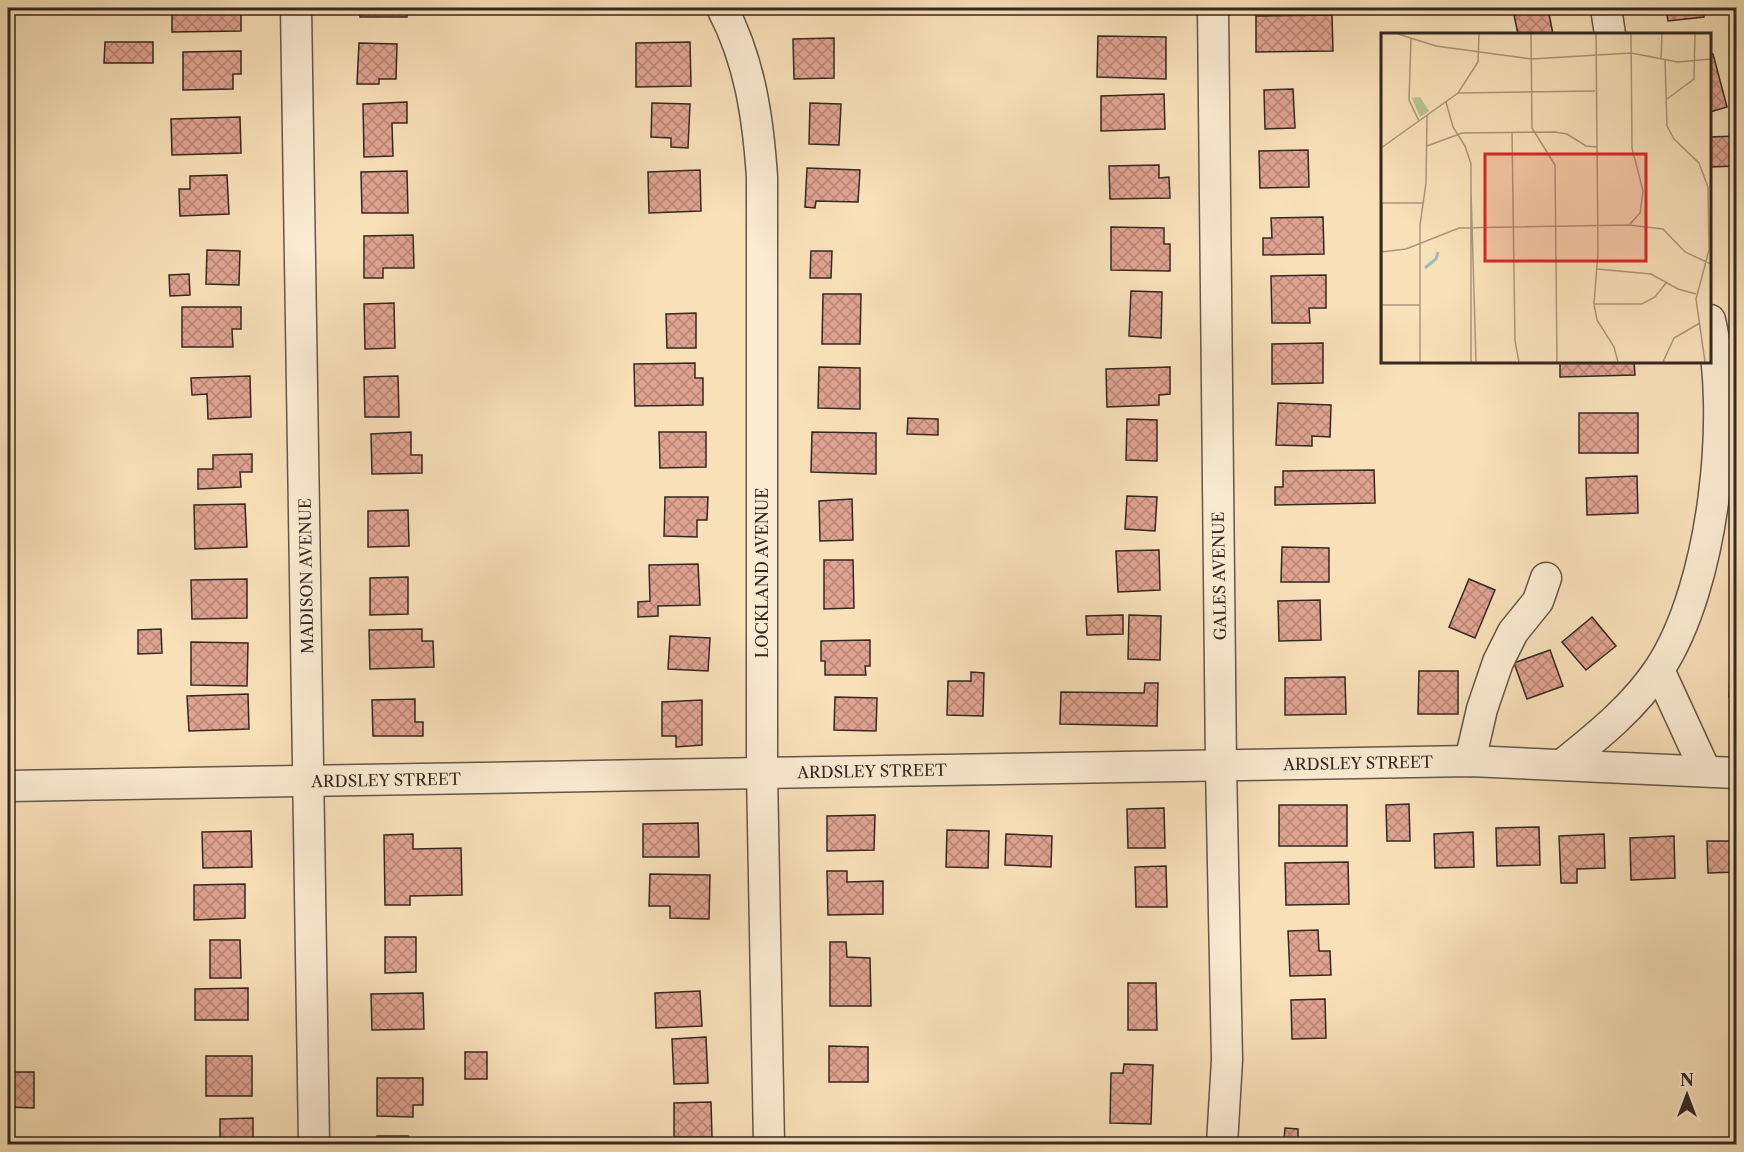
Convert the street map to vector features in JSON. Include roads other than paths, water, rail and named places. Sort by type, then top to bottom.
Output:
[{"type":"street","name":"MADISON AVENUE","points":[[296,8],[314,1144]]},
{"type":"street","name":"LOCKLAND AVENUE","points":[[722,8],[746,65],[758,119],[762,177],[762,772],[769,1144]]},
{"type":"street","name":"GALES AVENUE","points":[[1213,8],[1221,766],[1227,1060],[1222,1144]]},
{"type":"street","points":[[1606,8],[1610,33]]},
{"type":"street","points":[[1563,764],[1615,723],[1659,670],[1681,628],[1694,591],[1706,540],[1716,465],[1718,399],[1715,343],[1711,325]]},
{"type":"street","points":[[1470,761],[1482,709],[1498,662],[1513,632],[1538,602],[1546,578]]},
{"type":"street","points":[[1659,670],[1705,770]]},
{"type":"street","name":"ARDSLEY STREET","points":[[8,786],[1470,761],[1737,773]]}]
